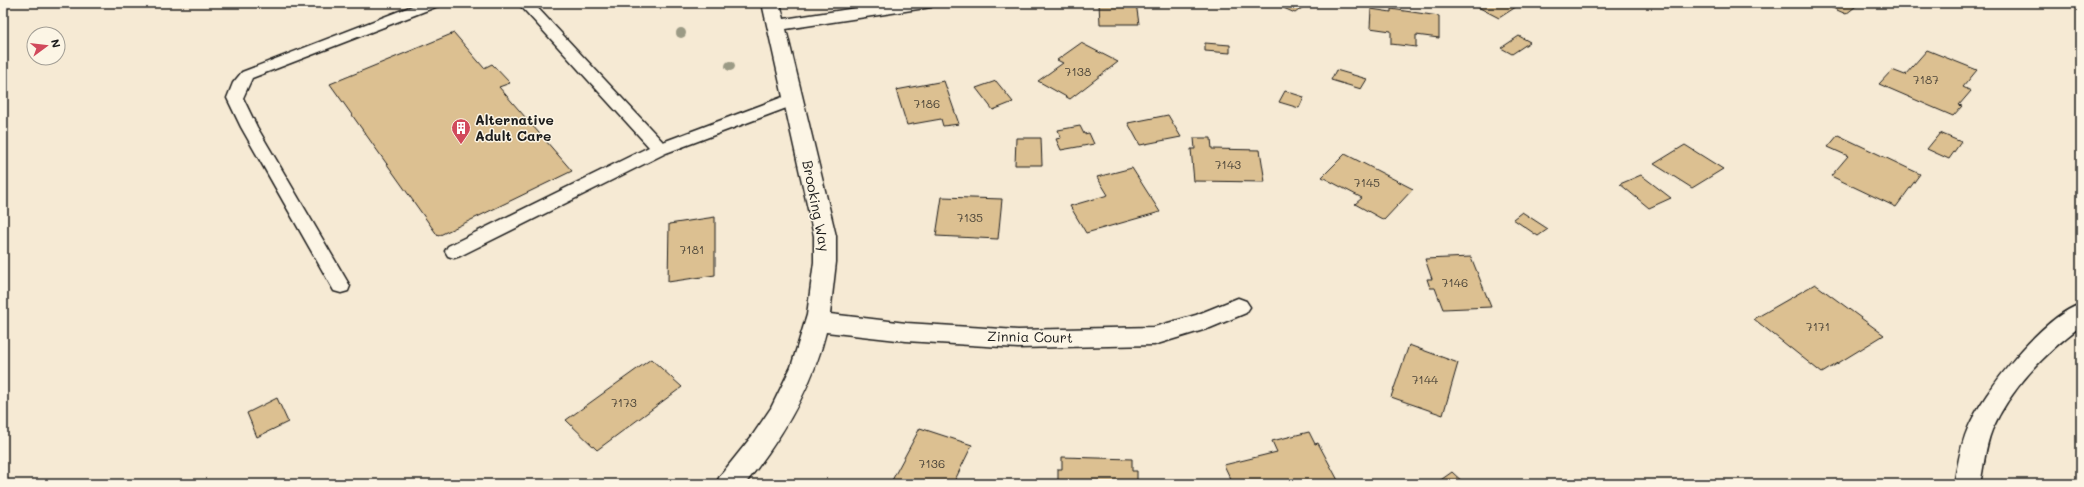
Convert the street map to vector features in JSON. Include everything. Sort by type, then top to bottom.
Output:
[{"type":"street","name":"Brooking Way","points":[[730,484],[766,438],[797,383],[818,322],[826,262],[825,236],[771,3]]},
{"type":"street","points":[[777,25],[925,3]]},
{"type":"street","name":"Zinnia Court","points":[[818,322],[906,332],[1018,339],[1154,336],[1202,322],[1238,307]]},
{"type":"street","points":[[1967,484],[1981,428],[2011,378],[2060,328],[2081,313]]},
{"type":"lane","points":[[341,286],[249,127],[234,98],[241,83],[247,75],[433,3]]},
{"type":"lane","points":[[525,3],[660,149]]},
{"type":"lane","points":[[454,251],[660,149],[794,99]]},
{"type":"building","points":[[1099,3],[1136,3],[1139,24],[1100,24]]},
{"type":"building","points":[[1272,3],[1309,3],[1295,13]]},
{"type":"building","points":[[1470,3],[1522,3],[1499,18]]},
{"type":"building","points":[[1821,3],[1860,3],[1846,14]]},
{"type":"building","points":[[1371,9],[1391,12],[1391,9],[1439,16],[1439,38],[1416,35],[1416,47],[1391,44],[1391,31],[1370,28]]},
{"type":"building","name":"Alternative Adult Care","points":[[454,33],[484,68],[492,64],[510,83],[499,87],[572,171],[438,236],[330,84]]},
{"type":"building","points":[[1519,36],[1530,42],[1512,54],[1501,48]]},
{"type":"building","points":[[1081,43],[1118,62],[1070,99],[1038,81],[1063,63],[1057,60]]},
{"type":"building","points":[[1205,43],[1230,45],[1230,53],[1205,51]]},
{"type":"building","points":[[1927,50],[1977,70],[1963,87],[1971,91],[1959,105],[1962,106],[1953,116],[1879,84],[1892,70],[1905,75]]},
{"type":"building","points":[[1336,70],[1367,79],[1361,89],[1331,80]]},
{"type":"building","points":[[944,81],[959,124],[943,126],[941,119],[907,125],[896,90]]},
{"type":"building","points":[[996,81],[1013,102],[993,110],[976,88]]},
{"type":"building","points":[[1285,91],[1304,97],[1299,108],[1279,102]]},
{"type":"building","points":[[1168,115],[1181,137],[1140,145],[1128,123]]},
{"type":"building","points":[[1080,126],[1084,134],[1089,133],[1094,144],[1061,150],[1056,139],[1061,138],[1058,130]]},
{"type":"building","points":[[1940,133],[1961,142],[1949,159],[1927,149]]},
{"type":"building","points":[[1838,135],[1920,174],[1896,207],[1831,176],[1848,156],[1828,147]]},
{"type":"building","points":[[1016,138],[1041,138],[1042,165],[1015,165]]},
{"type":"building","points":[[1194,138],[1211,138],[1212,149],[1260,150],[1265,182],[1194,181],[1191,149],[1195,149]]},
{"type":"building","points":[[1685,145],[1723,169],[1692,188],[1654,164]]},
{"type":"building","points":[[1345,154],[1413,189],[1384,220],[1355,204],[1362,198],[1322,177]]},
{"type":"building","points":[[1132,168],[1160,212],[1086,233],[1070,206],[1108,195],[1097,177]]},
{"type":"building","points":[[1641,175],[1671,198],[1649,208],[1620,184]]},
{"type":"building","points":[[942,197],[1002,199],[998,239],[936,236]]},
{"type":"building","points":[[1522,212],[1548,229],[1538,236],[1513,219]]},
{"type":"building","points":[[715,217],[715,275],[668,282],[669,224]]},
{"type":"building","points":[[1471,257],[1491,307],[1443,309],[1435,288],[1430,288],[1427,279],[1432,279],[1425,259]]},
{"type":"building","points":[[1815,284],[1884,335],[1822,373],[1754,319]]},
{"type":"building","points":[[1409,345],[1458,363],[1443,415],[1391,397]]},
{"type":"building","points":[[651,359],[682,387],[597,450],[566,420]]},
{"type":"building","points":[[277,398],[288,422],[257,437],[247,413]]},
{"type":"building","points":[[920,428],[972,445],[953,484],[890,484]]},
{"type":"building","points":[[1309,432],[1315,444],[1318,443],[1340,484],[1233,484],[1224,465],[1277,452],[1272,441]]},
{"type":"building","points":[[1062,457],[1132,459],[1132,471],[1137,471],[1137,484],[1058,484],[1058,469],[1062,469]]},
{"type":"building","points":[[1452,472],[1465,484],[1435,484]]},
{"type":"place","name":"Alternative Adult Care","points":[[461,145]]}]
